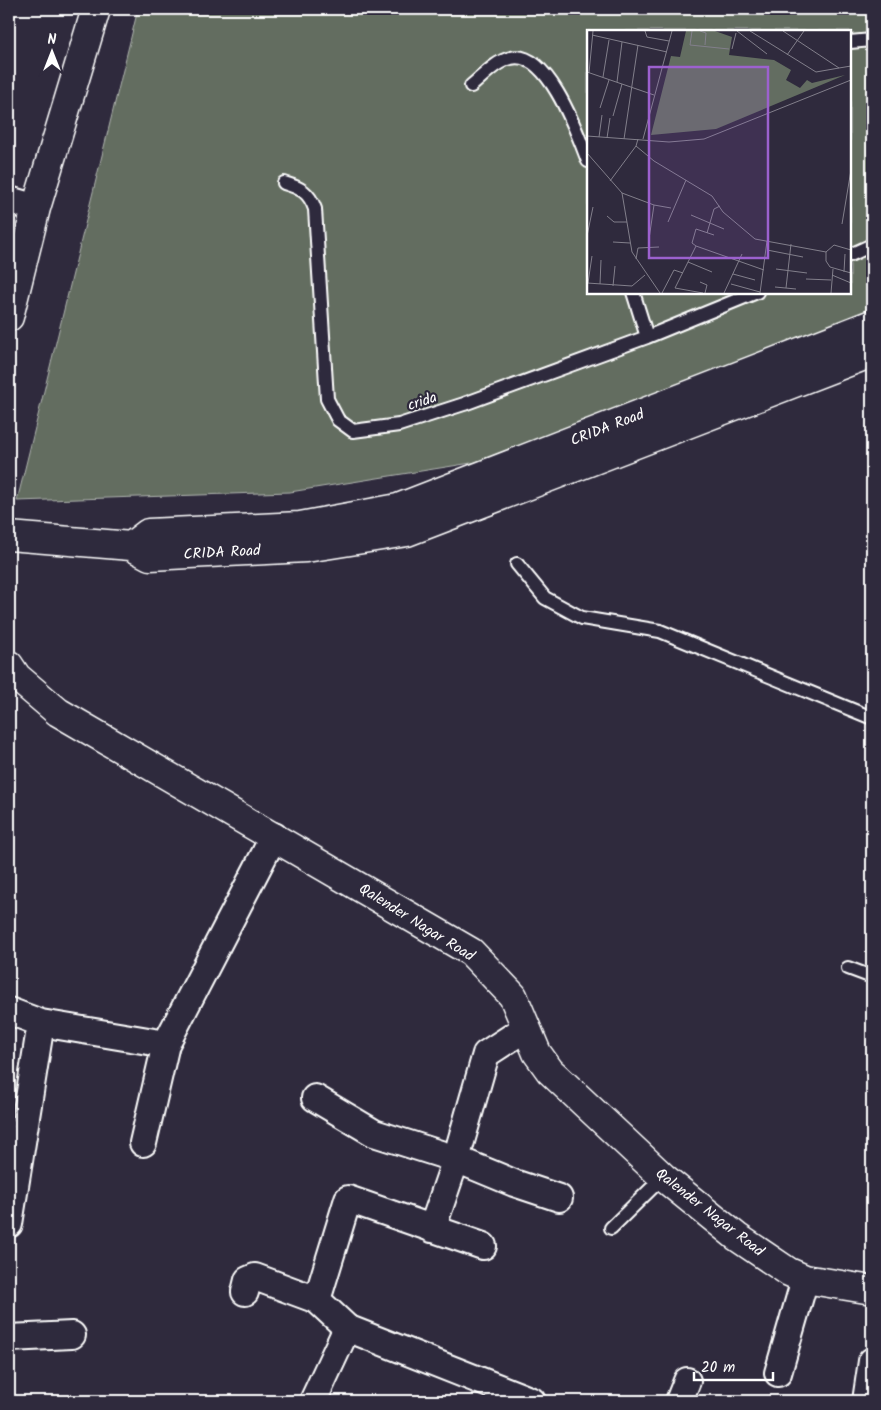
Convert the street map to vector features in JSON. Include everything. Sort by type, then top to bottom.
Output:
[{"type":"main road","points":[[9,317],[36,208],[96,9]]},
{"type":"main road","name":"CRIDA Road","points":[[342,530],[872,324]]},
{"type":"main road","name":"CRIDA Road","points":[[9,536],[131,546],[148,533],[300,526],[342,530],[407,532],[872,352]]},
{"type":"main road","name":"Qalender Nagar Road","points":[[9,665],[17,677],[58,712],[471,952],[513,996],[537,1053],[550,1071],[663,1177],[737,1237],[790,1272],[805,1279],[872,1290]]},
{"type":"street","points":[[9,200],[36,208]]},
{"type":"street","points":[[143,1143],[166,1044],[274,836]]},
{"type":"street","points":[[9,1011],[41,1023],[166,1044]]},
{"type":"street","points":[[9,1224],[41,1023]]},
{"type":"street","points":[[432,1229],[456,1159],[486,1054],[526,1028]]},
{"type":"street","points":[[315,1098],[374,1133],[456,1159],[514,1183],[559,1198]]},
{"type":"street","points":[[317,1300],[348,1199],[483,1246]]},
{"type":"street","points":[[245,1292],[248,1280],[255,1277],[317,1300],[347,1328],[532,1401]]},
{"type":"street","points":[[778,1373],[805,1279]]},
{"type":"street","points":[[313,1401],[347,1328]]},
{"type":"street","points":[[9,1338],[72,1335]]},
{"type":"street","points":[[866,1401],[872,1361]]},
{"type":"lane","points":[[851,42],[872,40]]},
{"type":"lane","points":[[471,86],[503,60],[512,57],[523,58],[535,64],[544,72],[554,88],[587,159]]},
{"type":"lane","name":"crida","points":[[284,183],[302,188],[311,197],[315,209],[327,399],[338,420],[353,431],[399,425],[648,337],[752,294]]},
{"type":"lane","points":[[851,254],[872,245]]},
{"type":"lane","points":[[633,294],[648,337]]},
{"type":"lane","points":[[517,564],[544,598],[582,618],[660,631],[872,718]]},
{"type":"lane","points":[[848,968],[872,977]]},
{"type":"lane","points":[[611,1228],[663,1177]]},
{"type":"green space","points":[[138,9],[872,9],[872,311],[496,459],[290,492],[17,501]]}]
